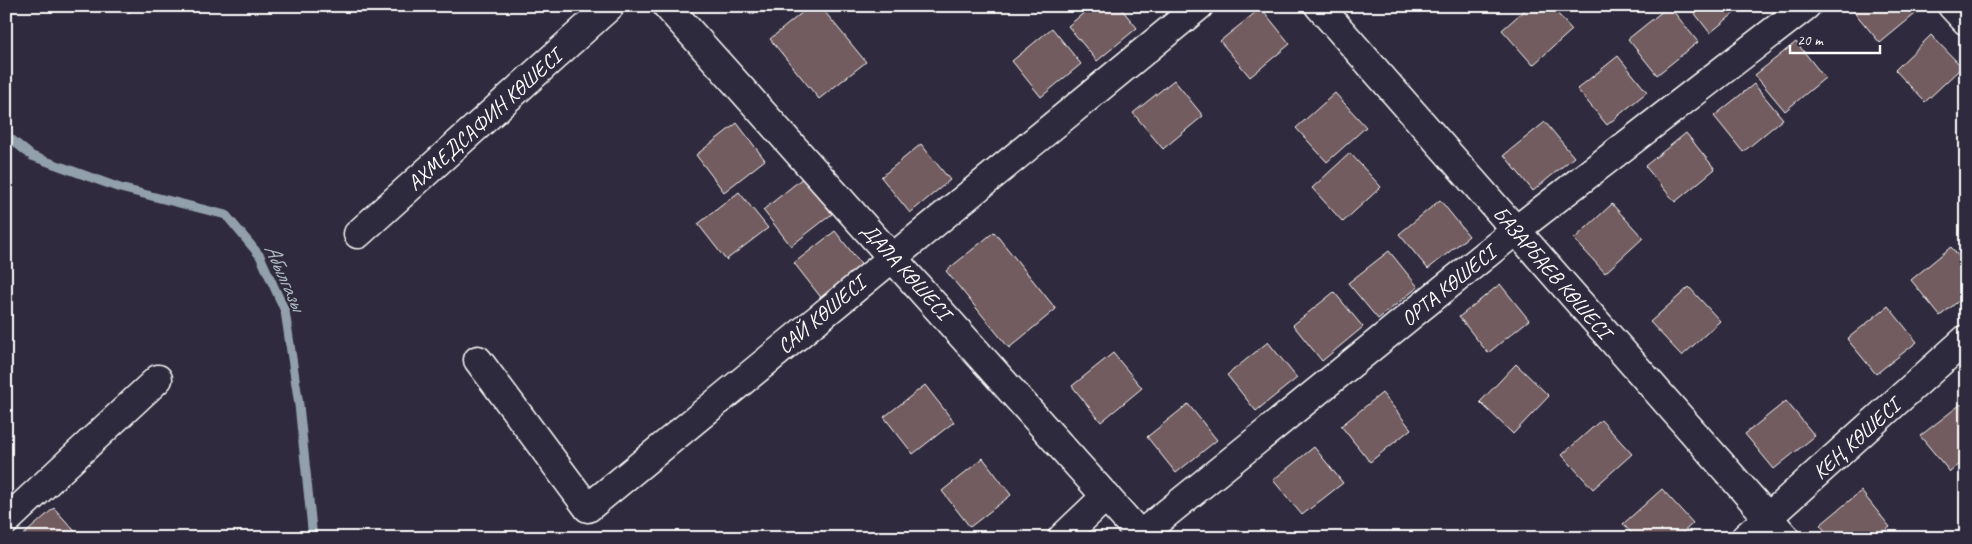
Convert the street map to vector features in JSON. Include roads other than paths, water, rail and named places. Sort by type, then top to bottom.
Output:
[{"type":"street","name":"АХМЕДСАФИН КӨШЕСІ","points":[[358,234],[610,6]]},
{"type":"street","name":"ДАЛА КӨШЕСІ","points":[[667,6],[1142,536]]},
{"type":"street","name":"САЙ КӨШЕСІ","points":[[478,360],[588,508],[1199,6]]},
{"type":"street","name":"БАЗАРБАЕВ КӨШЕСІ","points":[[1319,6],[1777,528]]},
{"type":"street","name":"ОРТА КӨШЕСІ","points":[[1142,536],[1516,231],[1806,6]]},
{"type":"street","points":[[1952,6],[1966,21]]},
{"type":"street","name":"КЕҢ КӨШЕСІ","points":[[1745,538],[1777,528],[1966,339]]},
{"type":"street","points":[[6,521],[158,379]]},
{"type":"street","points":[[1062,538],[1106,496]]},
{"type":"waterway","name":"Абылгазы","points":[[6,135],[32,156],[120,188],[226,215],[260,256],[285,311],[299,405],[313,538]]}]
